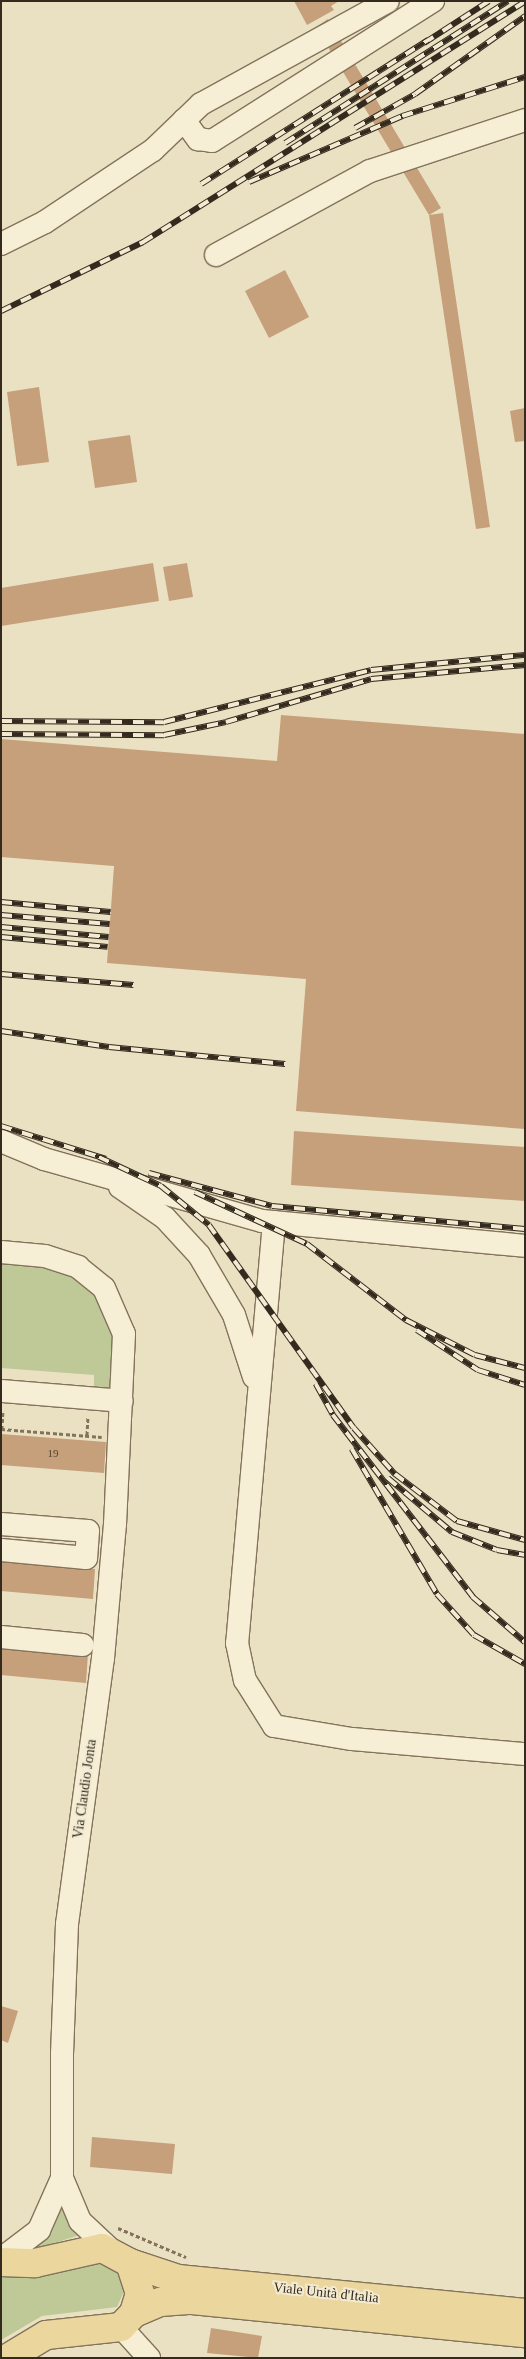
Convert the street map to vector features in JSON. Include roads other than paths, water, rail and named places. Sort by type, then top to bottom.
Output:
[{"type":"main road","name":"Viale Unità d'Italia","points":[[1,2260],[35,2263],[94,2248],[118,2246],[178,2279],[525,2313]]},
{"type":"main road","points":[[118,2246],[140,2288],[128,2320]]},
{"type":"main road","name":"Viale Unità d'Italia","points":[[8,2358],[46,2335],[128,2320],[160,2302],[192,2300],[525,2333]]},
{"type":"street","points":[[1,244],[45,222],[153,150],[201,104],[388,1]]},
{"type":"street","points":[[184,120],[198,139],[212,141],[434,1]]},
{"type":"street","points":[[216,255],[370,171],[525,120]]},
{"type":"street","points":[[1,1141],[104,1176],[274,1222],[525,1246]]},
{"type":"street","points":[[104,1176],[166,1218],[198,1254],[234,1315],[253,1368],[257,1398]]},
{"type":"street","points":[[274,1222],[257,1398],[237,1644],[245,1680],[258,1706],[274,1726],[352,1739],[525,1754]]},
{"type":"street","name":"Via Claudio Jonta","points":[[1,1252],[62,1260],[104,1288],[124,1334],[120,1438],[103,1658],[63,1968],[62,2178],[80,2221],[118,2246]]},
{"type":"street","points":[[1,1391],[122,1401]]},
{"type":"street","points":[[1,1524],[88,1532],[86,1558],[1,1550]]},
{"type":"street","points":[[1,1637],[83,1645]]},
{"type":"street","name":"Via Claudio Jonta","points":[[1,2260],[39,2230],[62,2178]]},
{"type":"street","points":[[128,2320],[149,2358]]},
{"type":"railway","points":[[424,43],[489,1]]},
{"type":"railway","points":[[285,143],[508,1]]},
{"type":"railway","points":[[1,311],[143,242],[525,1]]},
{"type":"railway","points":[[355,128],[415,94],[525,16]]},
{"type":"railway","points":[[201,184],[428,40]]},
{"type":"railway","points":[[249,182],[402,116],[525,77]]},
{"type":"railway","points":[[1,721],[164,722],[371,670],[525,655]]},
{"type":"railway","points":[[1,734],[164,735],[226,722],[371,679],[525,665]]},
{"type":"railway","points":[[1,902],[111,912]]},
{"type":"railway","points":[[1,915],[110,924]]},
{"type":"railway","points":[[1,927],[109,937]]},
{"type":"railway","points":[[1,937],[108,947]]},
{"type":"railway","points":[[1,974],[134,985]]},
{"type":"railway","points":[[1,1031],[109,1047],[285,1064]]},
{"type":"railway","points":[[1,1126],[106,1159]]},
{"type":"railway","points":[[99,1157],[161,1186],[209,1225],[354,1428],[395,1474],[457,1521],[525,1540]]},
{"type":"railway","points":[[149,1173],[272,1206],[525,1229]]},
{"type":"railway","points":[[195,1192],[307,1244],[406,1320],[475,1355],[525,1368]]},
{"type":"railway","points":[[417,1330],[478,1370],[525,1385]]},
{"type":"railway","points":[[316,1384],[333,1415],[473,1597],[525,1642]]},
{"type":"railway","points":[[352,1449],[437,1594],[474,1635],[525,1664]]},
{"type":"railway","points":[[388,1478],[452,1532],[497,1550],[525,1555]]}]
